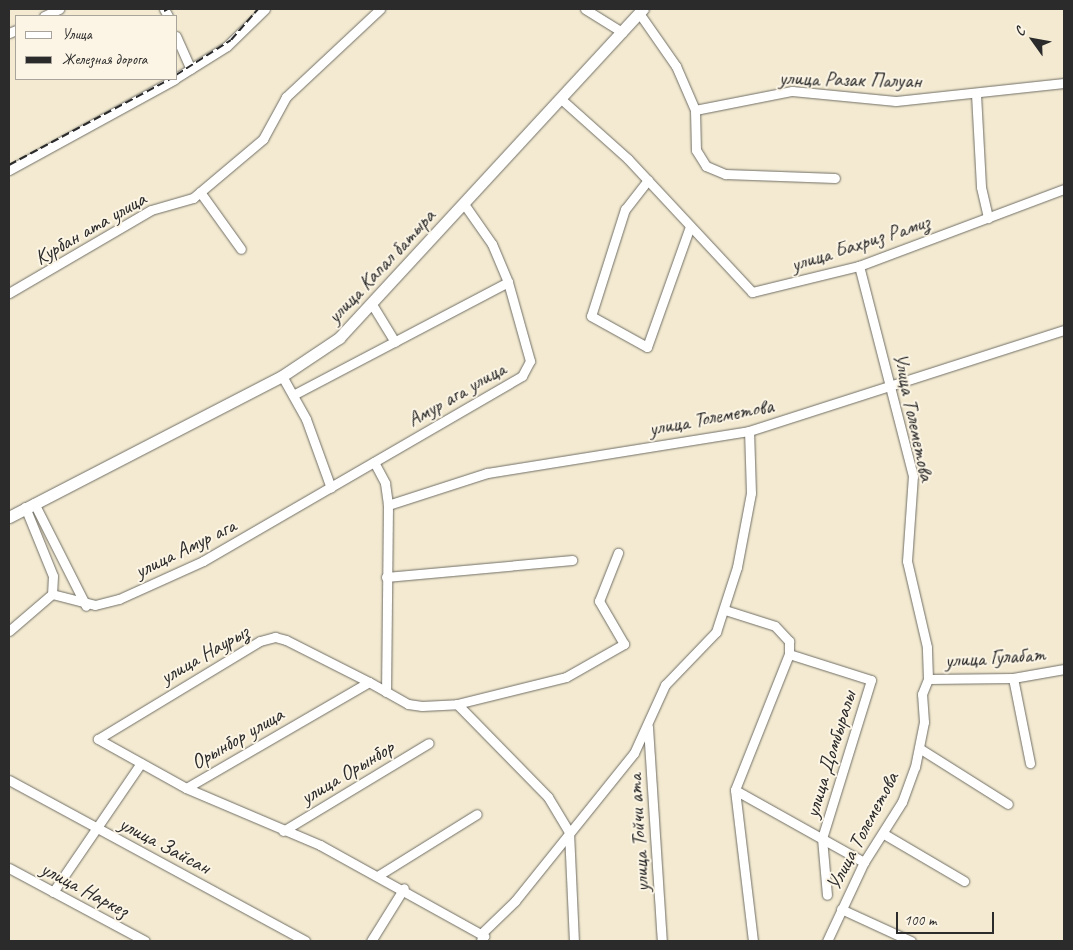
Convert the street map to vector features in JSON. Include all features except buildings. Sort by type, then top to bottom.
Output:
[{"type":"main road","name":"улица Капал батыра","points":[[9,517],[282,376],[339,338],[373,306],[641,11]]},
{"type":"street","points":[[46,15],[59,9]]},
{"type":"street","points":[[178,77],[244,33],[265,9]]},
{"type":"street","name":"Курбан ата улица","points":[[9,293],[151,210],[200,192],[262,139],[286,97],[380,9]]},
{"type":"street","points":[[585,9],[622,32]]},
{"type":"street","points":[[641,11],[676,66],[695,110],[696,150],[706,166],[725,174],[835,178]]},
{"type":"street","points":[[178,40],[191,69]]},
{"type":"street","points":[[9,170],[172,80]]},
{"type":"street","name":"улица Разак Палуан","points":[[695,110],[792,91],[896,101],[976,94],[1064,83]]},
{"type":"street","points":[[976,94],[981,187],[988,218]]},
{"type":"street","name":"улица Бахриз Рамиз","points":[[561,99],[648,180],[752,292],[860,266],[1064,190]]},
{"type":"street","points":[[648,180],[625,209],[591,316],[647,347],[690,226]]},
{"type":"street","points":[[200,192],[241,249]]},
{"type":"street","points":[[293,395],[508,282],[492,244],[464,204]]},
{"type":"street","name":"Улица Толеметова","points":[[826,941],[864,862],[884,834],[902,802],[919,748],[922,694],[928,679],[927,647],[907,561],[913,476],[893,386],[860,266]]},
{"type":"street","name":"Амур ага улица","points":[[374,462],[527,370],[526,342],[508,282]]},
{"type":"street","points":[[373,306],[395,342]]},
{"type":"street","name":"улица Толеметова","points":[[388,505],[487,473],[749,431],[1064,330]]},
{"type":"street","points":[[282,376],[293,395],[331,488]]},
{"type":"street","points":[[487,941],[482,937],[515,901],[634,753],[665,685],[707,642],[724,610],[752,493],[749,431]]},
{"type":"street","points":[[374,462],[385,483],[388,505],[386,692]]},
{"type":"street","name":"улица Амур ага","points":[[86,606],[120,599],[203,561],[374,462]]},
{"type":"street","points":[[9,631],[52,594],[53,576],[30,505]]},
{"type":"street","points":[[30,505],[86,606]]},
{"type":"street","name":"улица Наурыз","points":[[97,737],[260,641],[275,637],[386,692],[422,706],[456,704],[566,676],[622,646],[624,640],[599,601],[618,553]]},
{"type":"street","points":[[386,577],[572,560]]},
{"type":"street","points":[[52,594],[86,606]]},
{"type":"street","points":[[724,610],[784,632],[789,654],[735,790],[753,941]]},
{"type":"street","name":"улица Домбыралы","points":[[789,654],[871,680],[822,838],[826,895]]},
{"type":"street","name":"улица Гулабат","points":[[928,679],[1013,678],[1064,669]]},
{"type":"street","points":[[1013,678],[1030,763]]},
{"type":"street","name":"Орынбор улица","points":[[97,737],[186,788],[369,682]]},
{"type":"street","points":[[456,704],[548,797],[569,832],[574,941]]},
{"type":"street","name":"улица Тойчи ата","points":[[647,721],[662,941]]},
{"type":"street","name":"улица Орынбор","points":[[283,831],[429,743]]},
{"type":"street","points":[[919,748],[1008,804]]},
{"type":"street","points":[[53,892],[141,763]]},
{"type":"street","name":"улица Зайсан","points":[[9,780],[305,941]]},
{"type":"street","name":"улица Орынбор","points":[[186,788],[380,875],[482,937]]},
{"type":"street","points":[[735,790],[864,862]]},
{"type":"street","points":[[380,875],[477,814]]},
{"type":"street","points":[[884,834],[964,881]]},
{"type":"street","name":"улица Наркез","points":[[9,868],[145,941]]},
{"type":"street","points":[[372,941],[404,888]]},
{"type":"street","points":[[841,909],[911,941]]},
{"type":"railway","points":[[164,11],[168,9]]},
{"type":"railway","points":[[178,74],[231,40],[258,9]]},
{"type":"railway","points":[[9,165],[168,80]]}]
